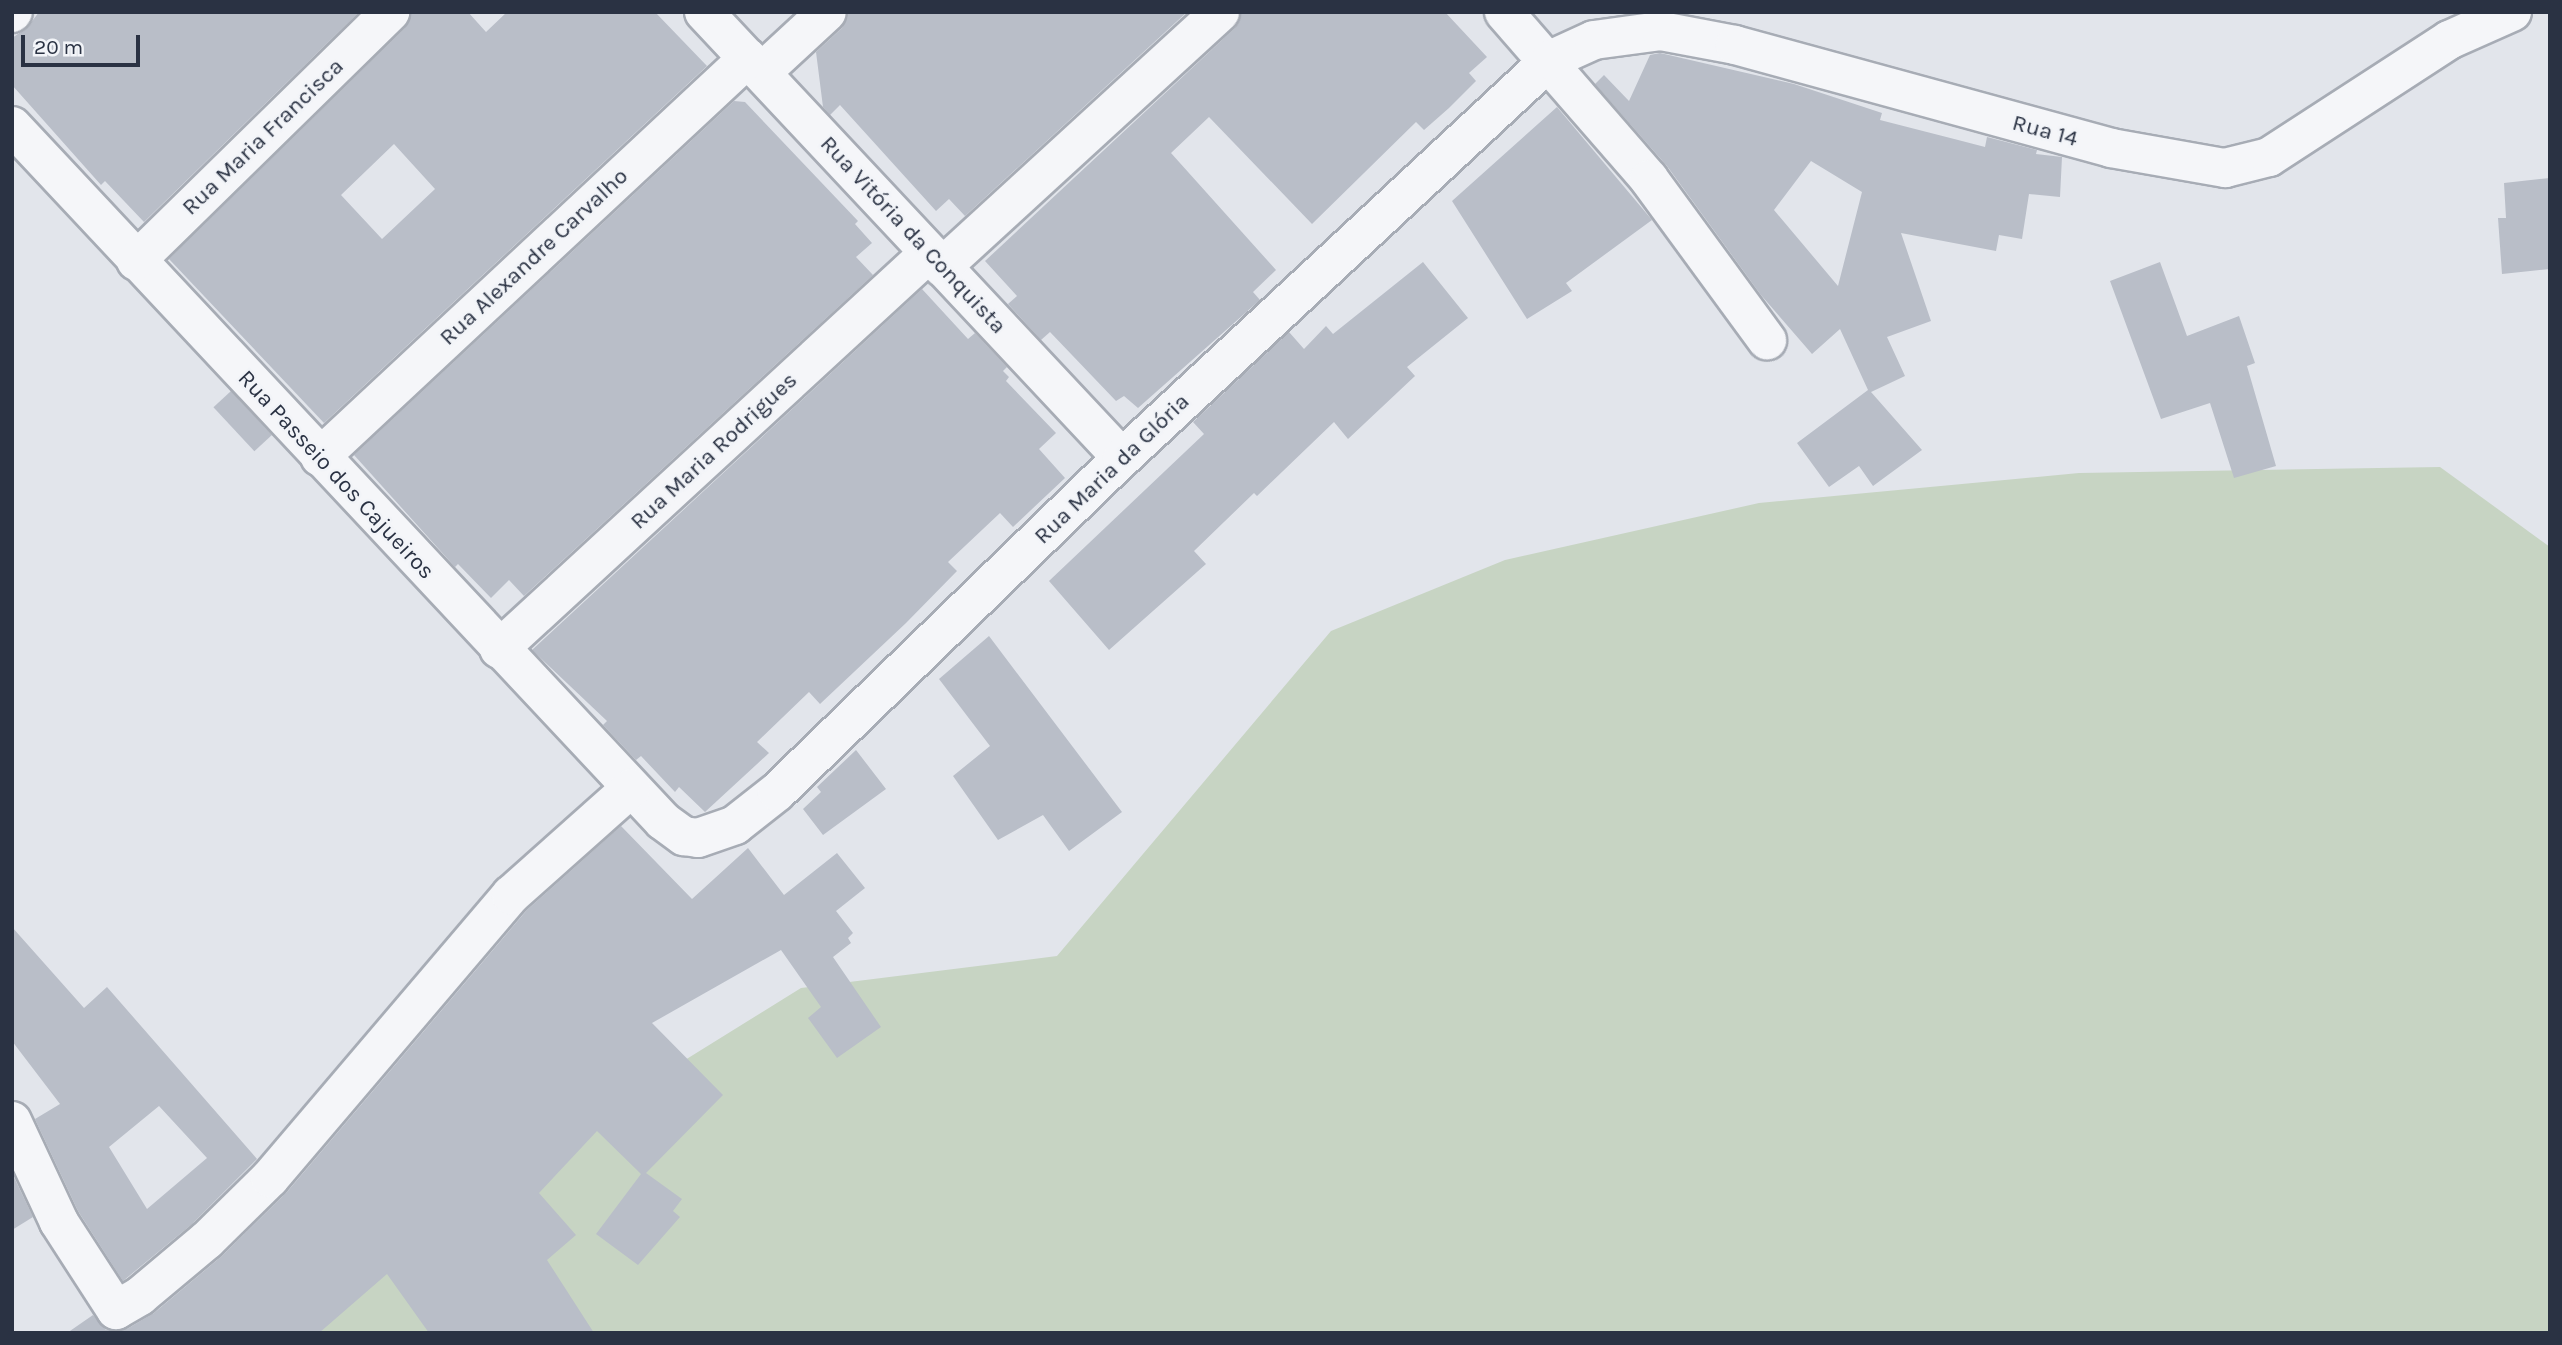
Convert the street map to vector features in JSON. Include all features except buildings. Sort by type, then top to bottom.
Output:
[{"type":"street","name":"Rua Maria Francisca","points":[[136,261],[390,12]]},
{"type":"street","name":"Rua Vitória da Conquista","points":[[704,12],[1122,458]]},
{"type":"street","name":"Rua Alexandre Carvalho","points":[[320,457],[755,65],[827,12]]},
{"type":"street","name":"Rua Maria Rodrigues","points":[[499,649],[936,260],[1220,12]]},
{"type":"street","points":[[1504,12],[1550,60],[1650,179],[1767,340]]},
{"type":"street","name":"Rua 14","points":[[1550,60],[1594,40],[1661,30],[1735,45],[2111,148],[2225,168],[2269,157],[2449,40],[2512,12]]},
{"type":"street","name":"Rua Maria da Glória","points":[[663,821],[684,836],[698,838],[736,825],[777,792],[1122,458],[1550,60]]},
{"type":"street","name":"Rua Passeio dos Cajueiros","points":[[12,126],[499,649],[663,821]]},
{"type":"street","points":[[12,1121],[60,1222],[120,1322],[140,1296],[207,1240],[270,1178],[511,894],[631,788]]},
{"type":"green space","points":[[2440,467],[2550,547],[2550,1333],[274,1333],[511,1168],[801,988],[1057,956],[1331,631],[1505,560],[1759,503],[2079,473]]}]
